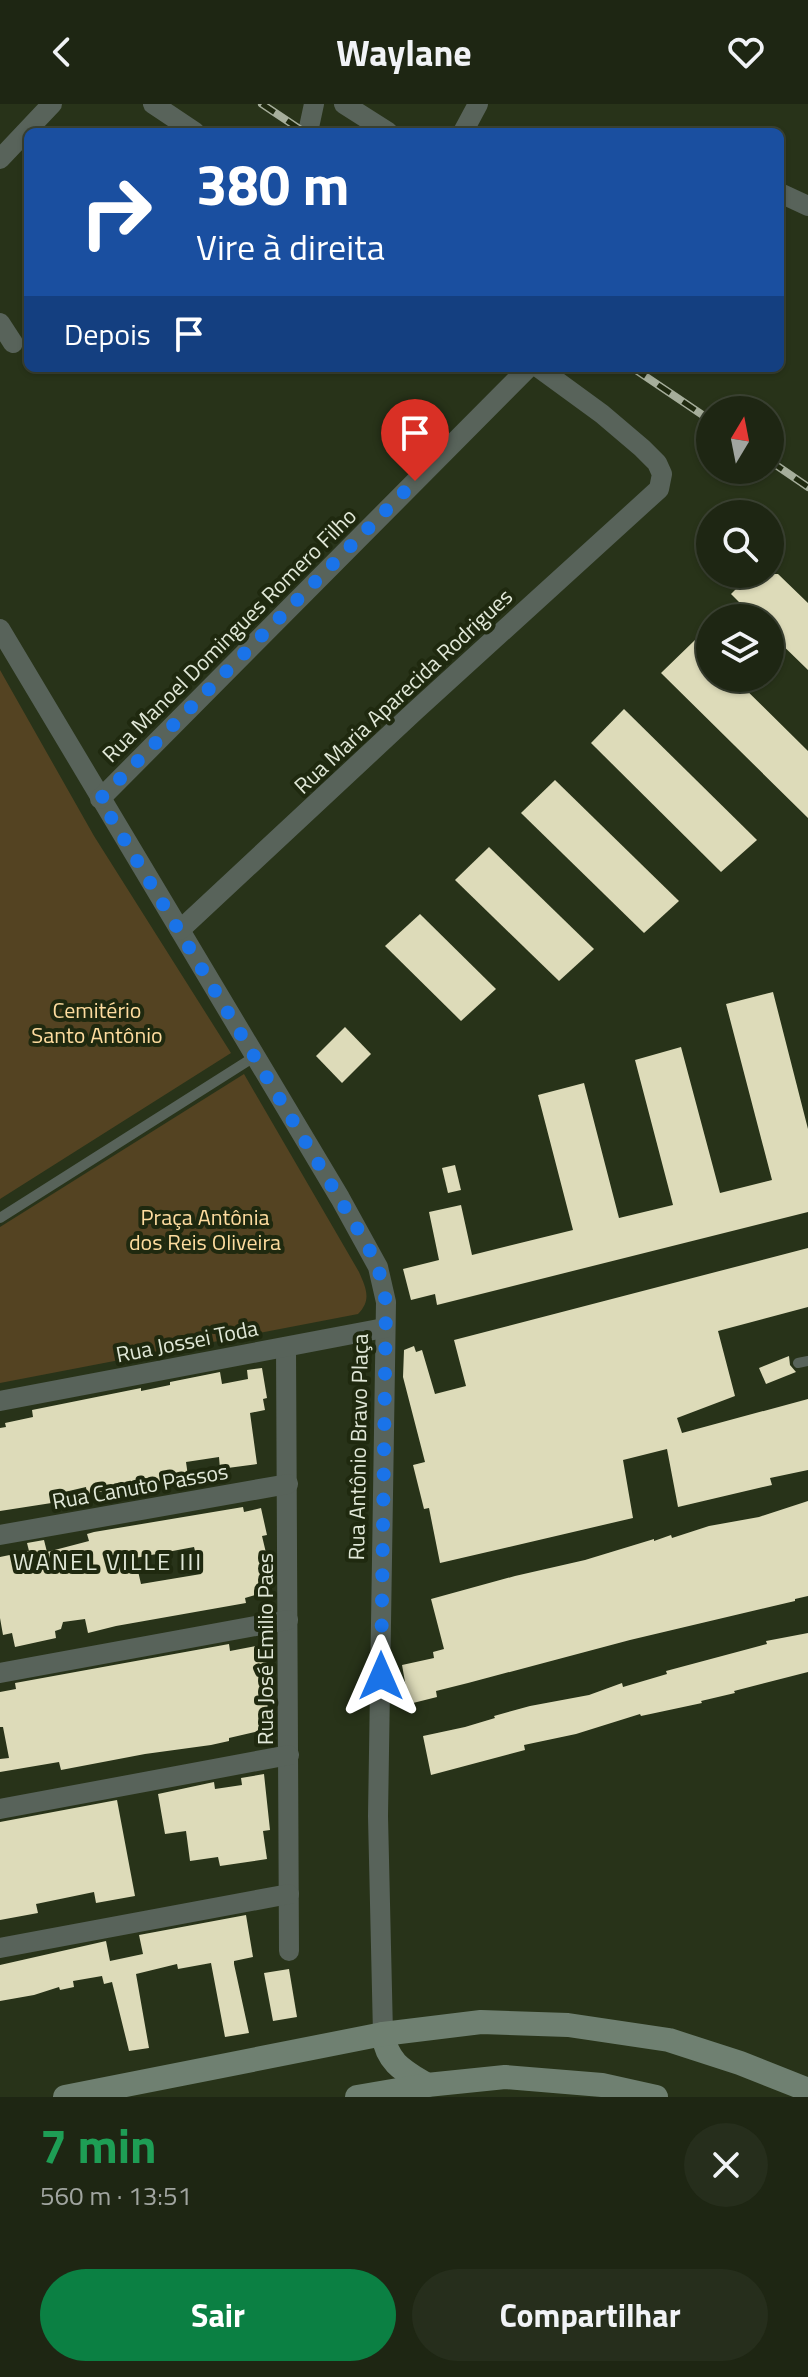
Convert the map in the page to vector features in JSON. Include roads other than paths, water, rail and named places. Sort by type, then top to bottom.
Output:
[{"type":"main road","points":[[65,2097],[383,2034],[481,2022],[568,2025],[669,2040],[808,2090]]},
{"type":"main road","points":[[383,2034],[389,2057],[427,2085]]},
{"type":"main road","points":[[357,2097],[427,2085],[505,2077],[602,2085],[656,2097]]},
{"type":"street","points":[[29,128],[52,104]]},
{"type":"street","points":[[153,104],[189,128]]},
{"type":"street","points":[[309,128],[314,104]]},
{"type":"street","points":[[344,104],[382,128]]},
{"type":"street","points":[[465,128],[478,104]]},
{"type":"street","points":[[0,159],[24,134]]},
{"type":"street","points":[[784,195],[808,206]]},
{"type":"street","points":[[0,323],[13,343]]},
{"type":"street","name":"Rua Manoel Domingues Romero Filho","points":[[100,799],[524,372]]},
{"type":"street","name":"Rua Maria Aparecida Rodrigues","points":[[180,930],[659,489],[662,474],[657,463],[602,414],[544,372]]},
{"type":"street","name":"Rua Antônio Bravo Plaça","points":[[0,629],[378,1267],[386,1302],[378,1816],[383,2034]]},
{"type":"street","name":"Rua Jossei Toda","points":[[0,1401],[384,1328]]},
{"type":"street","name":"Rua José Emilio Paes","points":[[286,1347],[289,1951]]},
{"type":"street","name":"Rua Canuto Passos","points":[[0,1535],[288,1484]]},
{"type":"street","points":[[0,1673],[288,1620]]},
{"type":"street","points":[[0,1809],[289,1755]]},
{"type":"street","points":[[0,1948],[289,1894]]},
{"type":"lane","points":[[0,1218],[254,1057]]},
{"type":"railway","points":[[262,104],[298,128]]},
{"type":"railway","points":[[639,372],[696,411]]},
{"type":"railway","points":[[784,471],[808,487]]},
{"type":"district","name":"WANEL VILLE III","points":[[108,1562]]},
{"type":"park label","name":"Cemitério Santo Antônio","points":[[97,1022]]},
{"type":"park label","name":"Praça Antônia dos Reis Oliveira","points":[[205,1230]]}]
